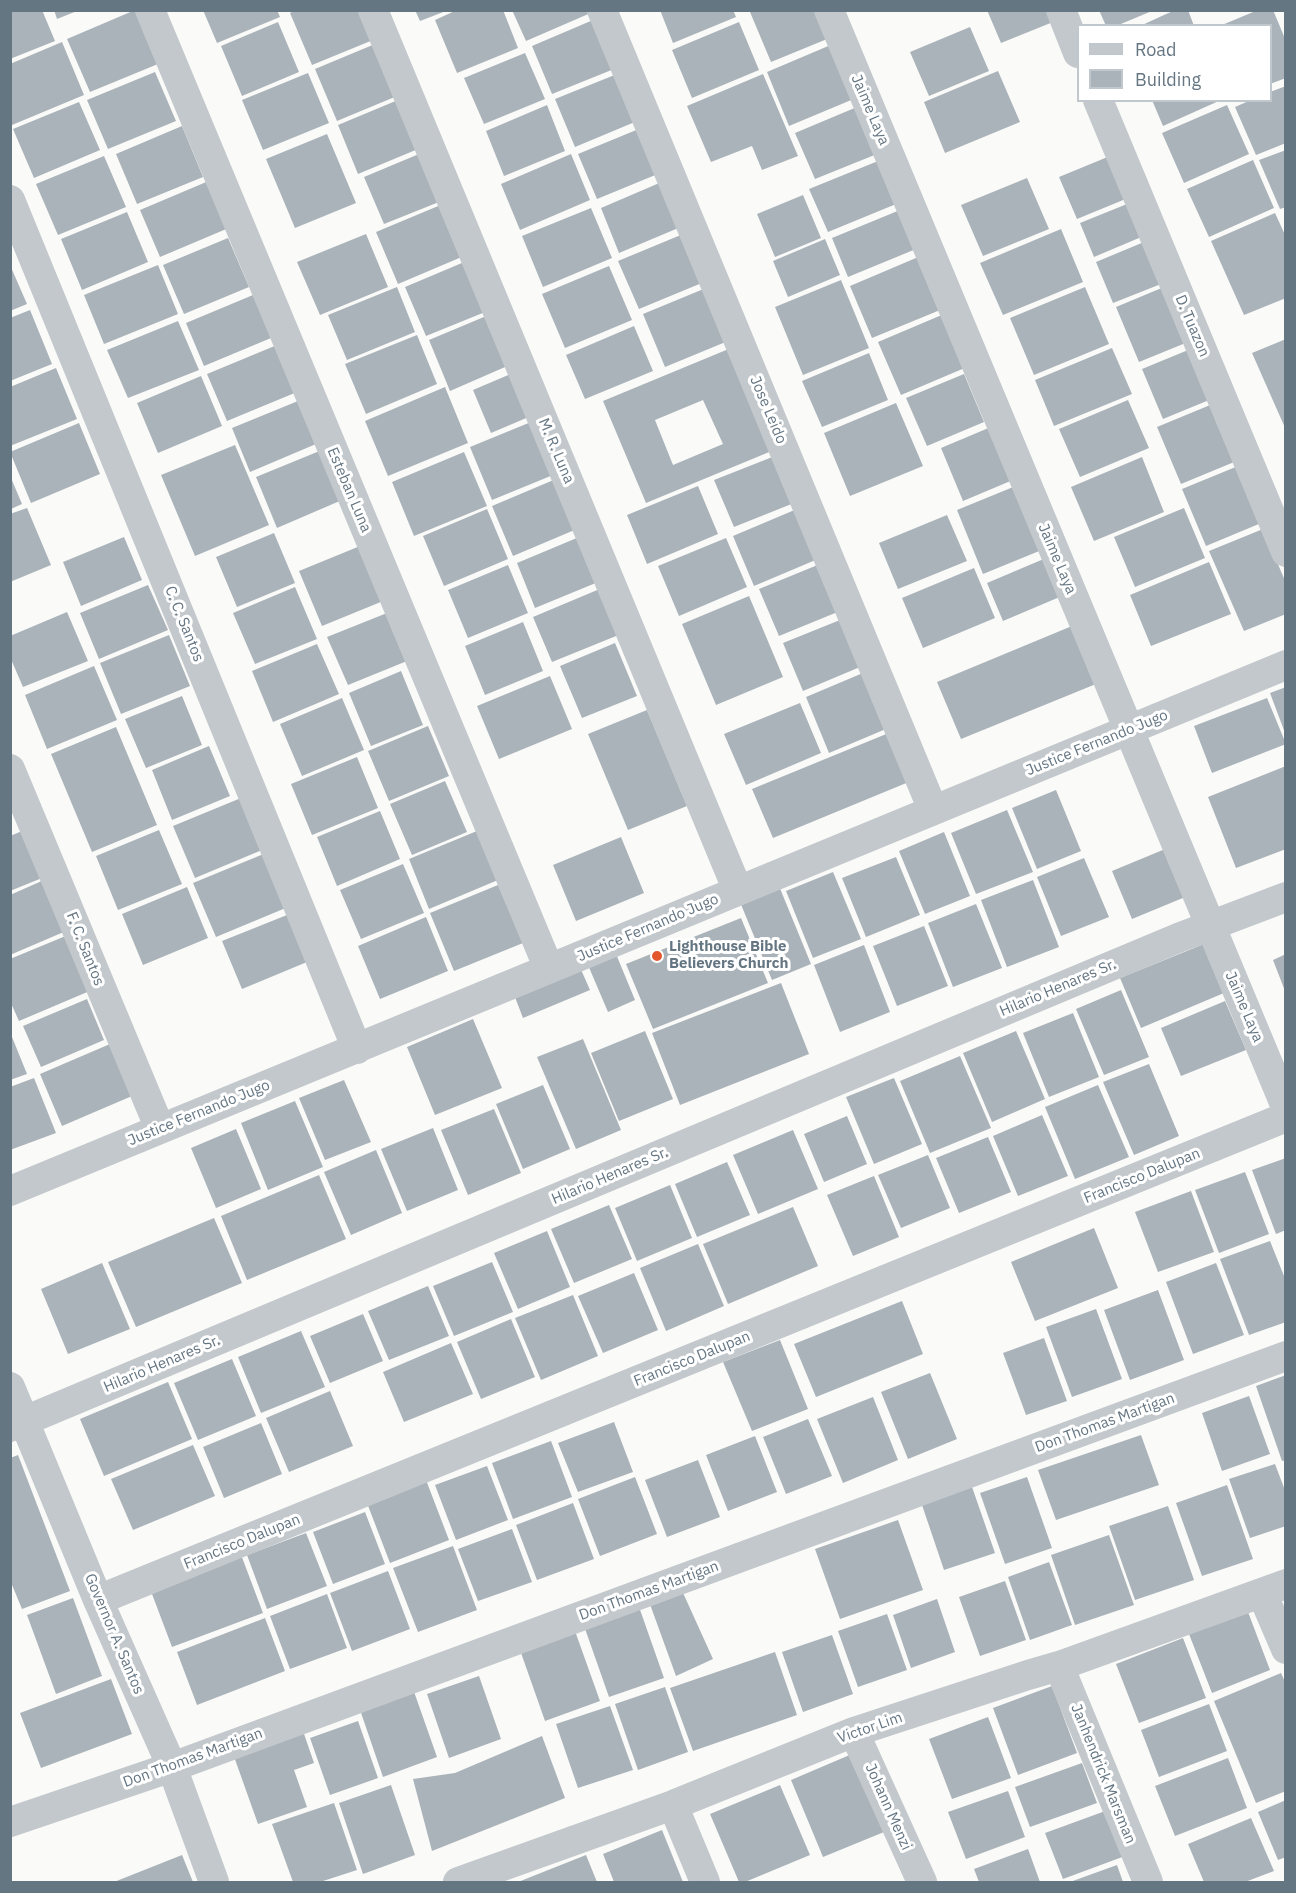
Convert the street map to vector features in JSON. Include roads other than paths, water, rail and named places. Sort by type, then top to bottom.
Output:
[{"type":"street","name":"Esteban Luna","points":[[150,10],[549,969]]},
{"type":"street","name":"M. R. Luna","points":[[373,10],[738,891]]},
{"type":"street","name":"Jose Leido","points":[[602,10],[933,810]]},
{"type":"street","name":"Jaime Laya","points":[[828,10],[1286,1107]]},
{"type":"street","points":[[1061,10],[1077,50]]},
{"type":"street","name":"D. Tuazon","points":[[1099,102],[1286,552]]},
{"type":"street","name":"C. C. Santos","points":[[10,200],[357,1049]]},
{"type":"street","name":"Justice Fernando Jugo","points":[[10,1191],[1286,665]]},
{"type":"street","name":"F. C. Santos","points":[[10,769],[160,1130]]},
{"type":"street","name":"Hilario Henares Sr.","points":[[18,1424],[1167,943],[1286,897]]},
{"type":"street","name":"Francisco Dalupan","points":[[98,1600],[1286,1117]]},
{"type":"street","name":"Don Thomas Martigan","points":[[10,1822],[172,1767],[1286,1356]]},
{"type":"street","name":"Governor A. Santos","points":[[10,1387],[18,1424],[172,1767],[214,1882]]},
{"type":"street","points":[[1274,1589],[1286,1649]]},
{"type":"street","name":"Victor Lim","points":[[475,1880],[854,1732],[1059,1666],[1274,1589]]},
{"type":"street","name":"Janhendrick Marsman","points":[[1059,1666],[1148,1882]]},
{"type":"street","name":"Johann Menzi","points":[[854,1732],[922,1882]]},
{"type":"street","points":[[674,1804],[705,1882]]},
{"type":"place","name":"Lighthouse Bible Believers Church","points":[[657,956]]}]
